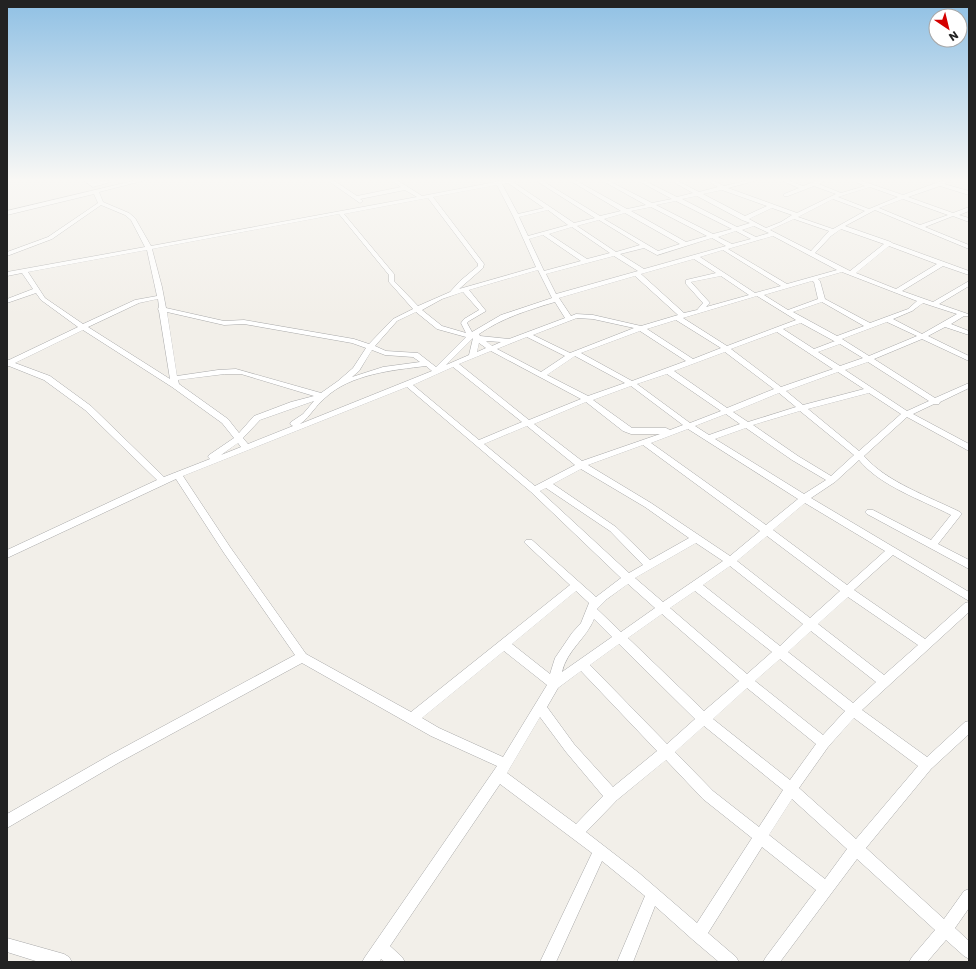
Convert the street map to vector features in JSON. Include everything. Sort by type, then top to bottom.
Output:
[{"type":"street","points":[[7,254],[50,238],[69,225]]},
{"type":"street","points":[[136,225],[149,248],[155,271],[174,381]]},
{"type":"street","points":[[7,274],[270,225]]},
{"type":"street","points":[[351,225],[392,275],[391,280],[417,308],[436,325],[454,332],[511,342]]},
{"type":"street","points":[[451,225],[481,264],[481,267],[461,282],[452,294]]},
{"type":"street","points":[[520,225],[541,271],[568,319]]},
{"type":"street","points":[[526,238],[571,225]]},
{"type":"street","points":[[572,225],[616,254],[639,272],[679,316],[725,348],[803,408],[859,455],[863,462],[878,474],[957,514],[932,545]]},
{"type":"street","points":[[610,225],[657,253],[751,225]]},
{"type":"street","points":[[651,225],[686,245]]},
{"type":"street","points":[[691,225],[731,246]]},
{"type":"street","points":[[729,225],[756,239]]},
{"type":"street","points":[[756,225],[842,270],[922,301],[966,315]]},
{"type":"street","points":[[765,230],[777,225]]},
{"type":"street","points":[[819,225],[834,231]]},
{"type":"street","points":[[811,254],[834,231],[844,225]]},
{"type":"street","points":[[919,226],[969,247]]},
{"type":"street","points":[[841,227],[969,273]]},
{"type":"street","points":[[544,233],[587,262]]},
{"type":"street","points":[[466,327],[488,323],[507,314],[555,298],[639,272],[773,234]]},
{"type":"street","points":[[852,273],[889,243]]},
{"type":"street","points":[[196,468],[239,438],[258,418],[294,404],[322,396],[342,383],[356,369],[370,347],[395,320],[417,308],[464,289],[587,262],[644,246]]},
{"type":"street","points":[[723,248],[786,286]]},
{"type":"street","points":[[694,256],[756,294],[838,340],[936,402]]},
{"type":"street","points":[[897,291],[943,263]]},
{"type":"street","points":[[542,375],[573,354],[641,328],[699,310],[842,270]]},
{"type":"street","points":[[24,271],[48,303],[84,328],[174,381],[225,421],[246,447]]},
{"type":"street","points":[[699,310],[707,303],[691,287],[688,281],[722,274]]},
{"type":"street","points":[[812,278],[817,281],[822,300],[870,326]]},
{"type":"street","points":[[935,304],[969,283]]},
{"type":"street","points":[[464,289],[483,311],[466,320],[464,323],[474,336],[492,349],[587,399],[626,429],[631,431],[673,431]]},
{"type":"street","points":[[7,301],[37,290]]},
{"type":"street","points":[[8,363],[84,328],[137,301],[160,298]]},
{"type":"street","points":[[788,312],[822,300]]},
{"type":"street","points":[[813,352],[870,326],[910,310],[922,301]]},
{"type":"street","points":[[161,309],[224,323],[244,322],[354,341],[385,354],[415,355],[436,371]]},
{"type":"street","points":[[534,490],[581,465],[689,426],[780,390],[868,359],[923,336],[966,315]]},
{"type":"street","points":[[7,554],[163,480],[408,384],[472,356],[576,316],[593,317],[641,328],[692,362]]},
{"type":"street","points":[[887,319],[969,359]]},
{"type":"street","points":[[479,443],[587,399],[668,371],[801,320]]},
{"type":"street","points":[[436,371],[488,323]]},
{"type":"street","points":[[945,324],[969,334]]},
{"type":"street","points":[[778,329],[907,414],[969,448]]},
{"type":"street","points":[[527,335],[573,354],[631,383],[689,426],[969,597]]},
{"type":"street","points":[[472,356],[474,336]]},
{"type":"street","points":[[8,363],[47,378],[88,408],[163,480]]},
{"type":"street","points":[[342,383],[383,369],[426,364]]},
{"type":"street","points":[[454,364],[581,465],[648,505],[730,561],[884,682]]},
{"type":"street","points":[[174,381],[231,371],[245,372],[256,377],[299,387],[322,396]]},
{"type":"street","points":[[668,371],[745,425],[832,480]]},
{"type":"street","points":[[408,384],[534,490],[628,578],[746,681],[824,743]]},
{"type":"street","points":[[554,684],[730,561],[768,531],[805,498],[832,480],[907,414],[936,402],[969,385]]},
{"type":"street","points":[[708,438],[745,425],[871,390]]},
{"type":"street","points":[[280,433],[306,416],[322,396]]},
{"type":"street","points":[[644,442],[768,531],[846,590],[926,644]]},
{"type":"street","points":[[178,475],[216,533],[302,657],[503,769],[653,894],[698,935],[732,962]]},
{"type":"street","points":[[545,484],[613,529],[650,566]]},
{"type":"street","points":[[870,512],[969,565]]},
{"type":"street","points":[[370,962],[503,769],[554,684],[559,661],[576,636],[586,625],[594,607],[603,596],[628,578],[696,538]]},
{"type":"street","points":[[529,542],[576,586],[621,638],[703,718],[791,789],[969,951]]},
{"type":"street","points":[[577,832],[612,796],[666,752],[780,652],[846,590],[892,550]]},
{"type":"street","points":[[412,719],[576,586]]},
{"type":"street","points":[[696,586],[852,710],[927,765]]},
{"type":"street","points":[[698,935],[791,789],[824,743],[852,710],[969,606]]},
{"type":"street","points":[[504,644],[554,684]]},
{"type":"street","points":[[7,821],[114,759],[302,657]]},
{"type":"street","points":[[582,665],[708,794],[826,889]]},
{"type":"street","points":[[540,707],[570,748],[612,796]]},
{"type":"street","points":[[771,962],[857,848],[927,765],[969,726]]},
{"type":"street","points":[[548,962],[600,851]]},
{"type":"street","points":[[625,962],[653,894]]},
{"type":"street","points":[[917,962],[945,930],[969,896]]},
{"type":"street","points":[[7,945],[64,962]]},
{"type":"street","points":[[380,948],[397,962]]}]
